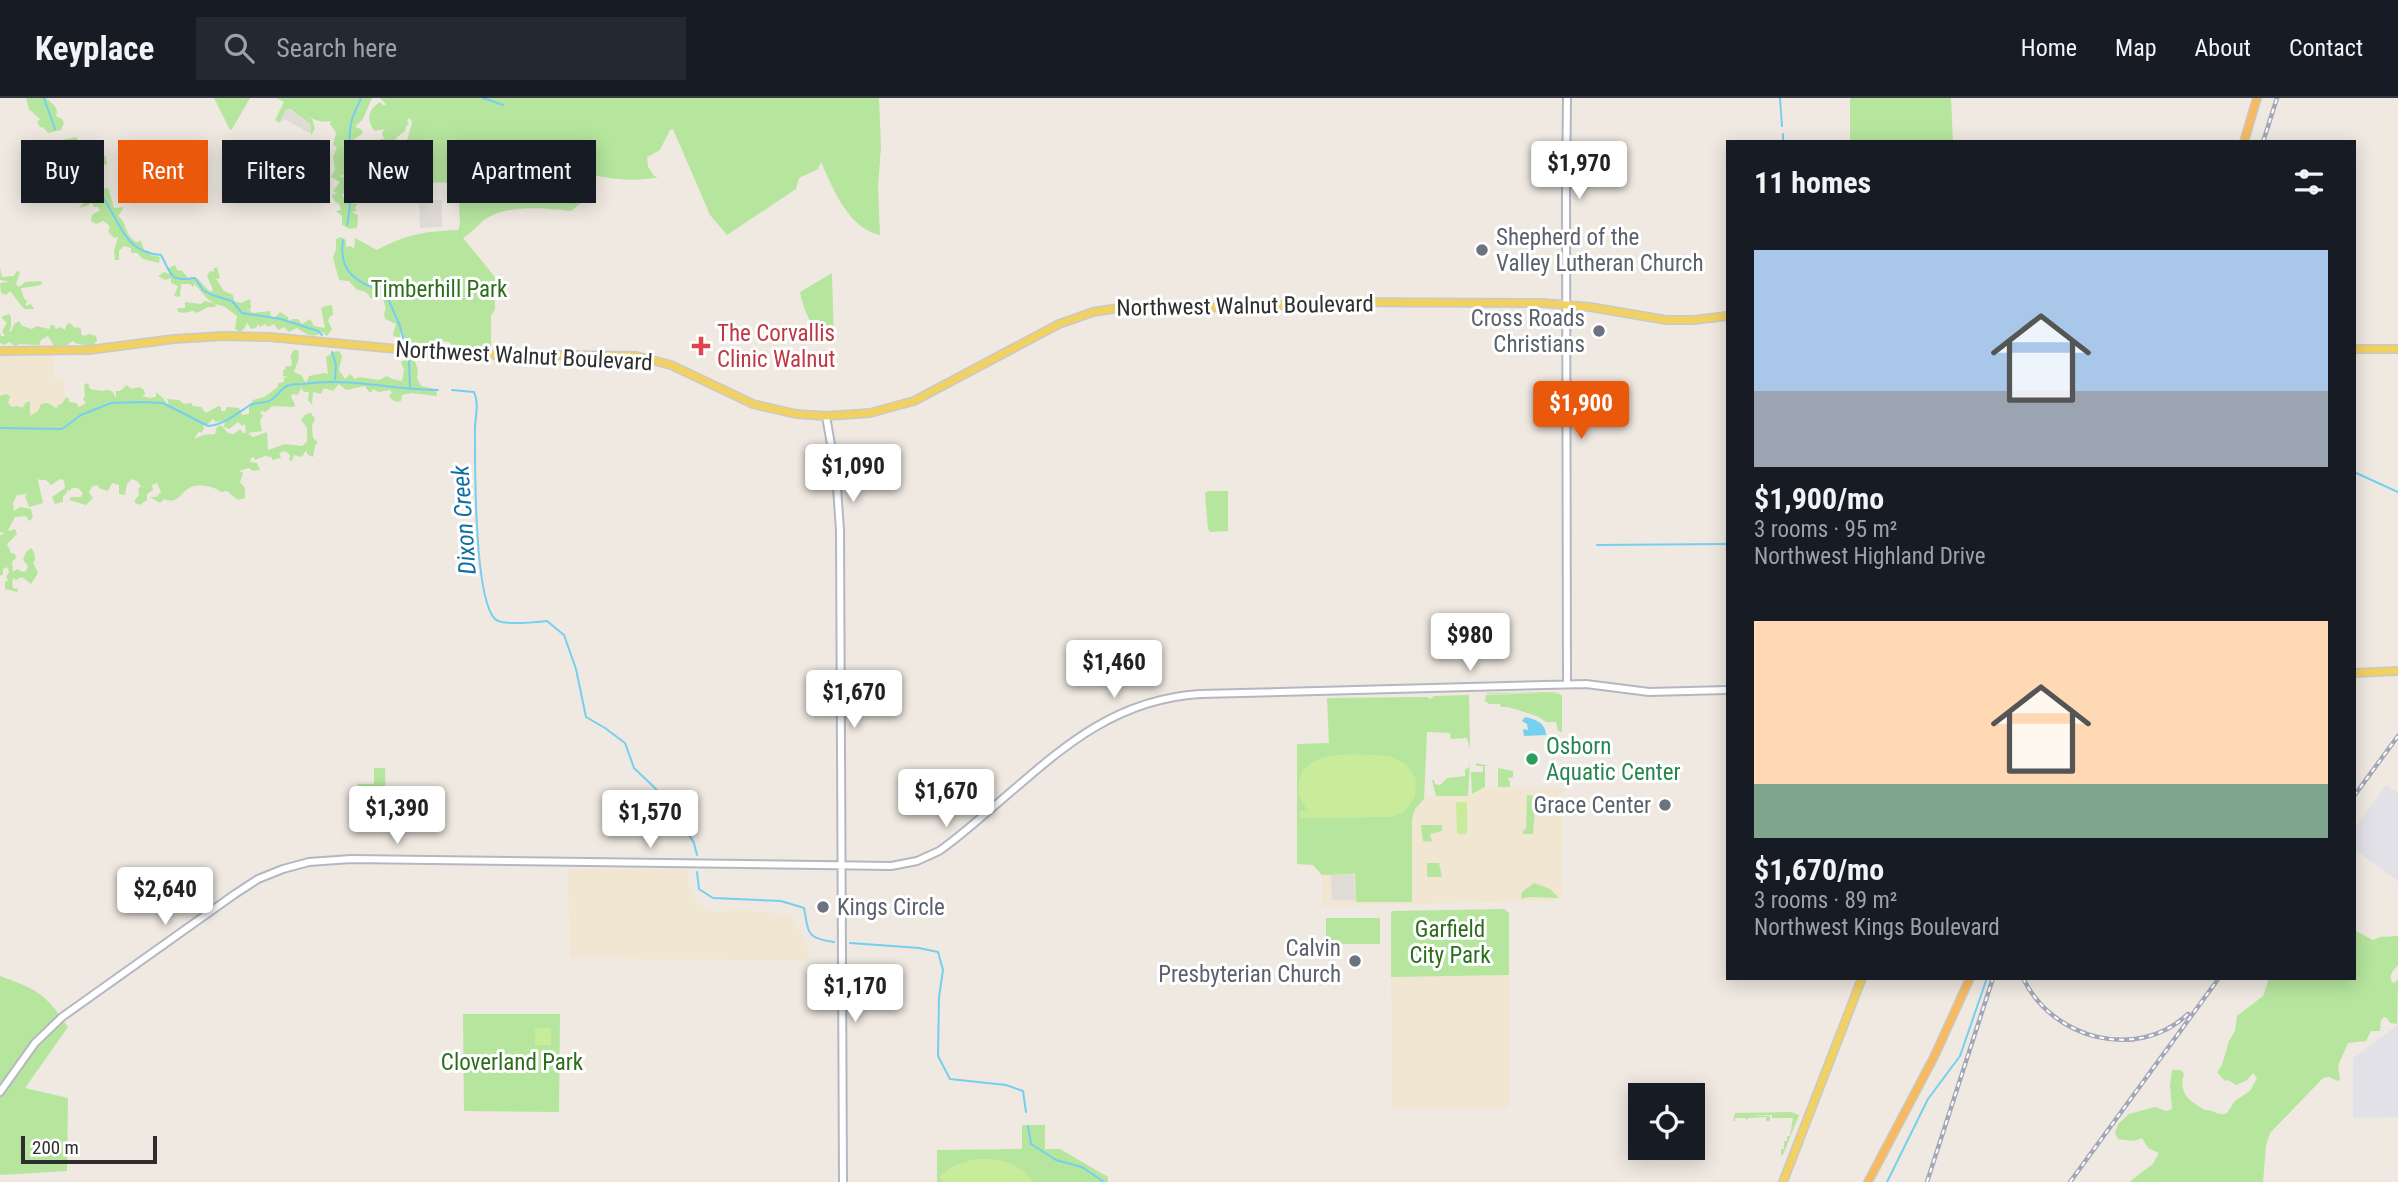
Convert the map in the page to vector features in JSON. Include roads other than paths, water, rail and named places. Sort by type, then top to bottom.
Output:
[{"type":"highway","points":[[2245,140],[2257,98]]},
{"type":"highway","points":[[1868,1182],[1934,1057],[1969,980]]},
{"type":"main road","points":[[1567,98],[1567,684]]},
{"type":"main road","name":"Northwest Walnut Boulevard","points":[[0,351],[89,351],[223,335],[450,354],[636,356],[671,365],[730,395],[764,407],[796,414],[826,416],[870,413],[914,401],[1052,327],[1108,309],[1143,306],[1259,307],[1319,302],[1567,304],[1667,320],[1726,316]]},
{"type":"main road","points":[[2356,349],[2398,349]]},
{"type":"main road","points":[[826,416],[836,473],[840,530],[843,1182]]},
{"type":"main road","points":[[2356,673],[2398,671]]},
{"type":"main road","points":[[0,1092],[35,1043],[62,1017],[235,894],[266,875],[297,864],[351,859],[841,866],[909,864],[939,851],[1093,727],[1124,710],[1160,699],[1200,694],[1567,684],[1604,685],[1649,692],[1726,690]]},
{"type":"main road","points":[[1783,1182],[1861,980]]},
{"type":"water","points":[[1525,717],[1542,725],[1546,735],[1524,736],[1523,729],[1528,730],[1527,724],[1522,721]]},
{"type":"waterway","points":[[44,98],[55,129]]},
{"type":"waterway","points":[[347,225],[350,200],[349,137],[361,98]]},
{"type":"waterway","points":[[483,98],[503,105]]},
{"type":"waterway","points":[[1780,98],[1782,126]]},
{"type":"waterway","points":[[1783,134],[1783,140]]},
{"type":"waterway","points":[[104,199],[131,242],[149,253],[161,255],[172,276],[180,279],[195,278],[203,290],[232,301],[242,313],[281,319],[318,331],[322,335]]},
{"type":"waterway","points":[[343,240],[342,252],[347,269],[359,281],[386,294],[404,342]]},
{"type":"waterway","points":[[332,352],[336,365],[335,379]]},
{"type":"waterway","points":[[409,361],[410,388]]},
{"type":"waterway","name":"Dixon Creek","points":[[0,428],[62,429],[81,415],[111,403],[143,402],[163,403],[208,426],[219,424],[250,405],[271,400],[285,387],[295,384],[337,382],[438,390]]},
{"type":"waterway","name":"Dixon Creek","points":[[452,390],[474,392],[476,397],[477,531],[479,560],[488,606],[499,621],[547,621],[564,635],[576,669],[586,717],[625,743],[634,768],[655,788],[679,818],[694,843],[697,855]]},
{"type":"waterway","points":[[2356,473],[2398,492]]},
{"type":"waterway","points":[[1597,545],[1726,544]]},
{"type":"waterway","name":"Dixon Creek","points":[[697,872],[699,889],[713,898],[781,901],[804,908],[810,933],[818,939],[834,942]]},
{"type":"waterway","name":"Dixon Creek","points":[[850,943],[938,952],[943,970],[939,997],[938,1056],[950,1079],[1006,1085],[1023,1091],[1026,1112]]},
{"type":"waterway","points":[[1887,1182],[1928,1099],[1960,1056],[1986,980]]},
{"type":"waterway","name":"Dixon Creek","points":[[1028,1126],[1031,1144],[1056,1160],[1082,1167],[1104,1182]]},
{"type":"railway","points":[[2264,140],[2277,98]]},
{"type":"railway","points":[[2356,793],[2398,736]]},
{"type":"railway","points":[[1927,1182],[1992,980]]},
{"type":"railway","points":[[2024,980],[2036,999],[2054,1016],[2075,1029],[2097,1037],[2121,1040],[2145,1037],[2167,1029],[2188,1014]]},
{"type":"railway","points":[[2070,1182],[2218,980]]},
{"type":"place","name":"Shepherd of the Valley Lutheran Church","points":[[1482,250]]},
{"type":"place","name":"Cross Roads Christians","points":[[1599,331]]},
{"type":"place","name":"The Corvallis Clinic Walnut","points":[[701,346]]},
{"type":"place","name":"Osborn Aquatic Center","points":[[1532,759]]},
{"type":"place","name":"Grace Center","points":[[1665,805]]},
{"type":"place","name":"Kings Circle","points":[[823,907]]},
{"type":"place","name":"Calvin Presbyterian Church","points":[[1355,961]]},
{"type":"park label","name":"Timberhill Park","points":[[439,289]]},
{"type":"park label","name":"Garfield City Park","points":[[1450,942]]},
{"type":"park label","name":"Cloverland Park","points":[[512,1062]]}]
